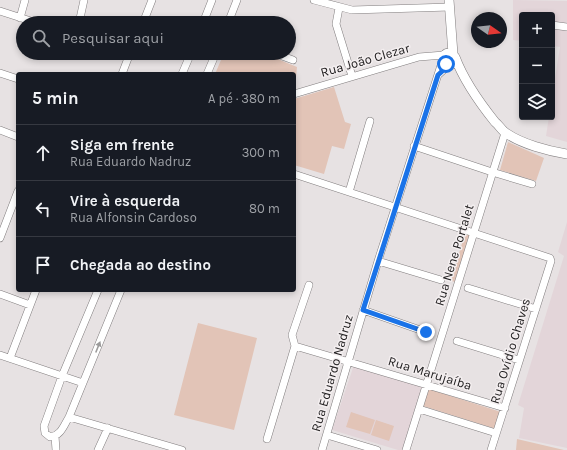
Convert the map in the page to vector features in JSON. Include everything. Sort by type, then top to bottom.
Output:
[{"type":"main road","points":[[450,3],[448,58],[461,73],[484,108],[505,133],[528,144],[557,153],[567,154]]},
{"type":"street","points":[[21,16],[25,0]]},
{"type":"street","points":[[81,16],[84,0]]},
{"type":"street","points":[[146,16],[152,0]]},
{"type":"street","points":[[206,16],[212,0]]},
{"type":"street","points":[[231,16],[237,0]]},
{"type":"street","points":[[314,0],[339,8],[352,10],[450,3]]},
{"type":"street","points":[[339,8],[336,24],[352,76]]},
{"type":"street","points":[[0,11],[16,17]]},
{"type":"street","points":[[555,25],[567,27]]},
{"type":"street","name":"Rua João Clezar","points":[[296,93],[419,57],[448,58]]},
{"type":"street","name":"Rua Eduardo Nadruz","points":[[322,450],[378,260],[414,146],[438,75],[448,58]]},
{"type":"street","points":[[123,72],[127,60]]},
{"type":"street","points":[[183,72],[188,60]]},
{"type":"street","points":[[208,72],[213,60]]},
{"type":"street","points":[[0,73],[16,78]]},
{"type":"street","points":[[349,192],[370,121]]},
{"type":"street","points":[[0,130],[16,136]]},
{"type":"street","name":"Rua Nene Portalet","points":[[406,450],[505,133]]},
{"type":"street","points":[[414,146],[532,184]]},
{"type":"street","points":[[296,175],[474,232]]},
{"type":"street","points":[[0,238],[16,196]]},
{"type":"street","name":"Rua Ovídio Chaves","points":[[474,232],[550,258],[551,261],[491,450]]},
{"type":"street","points":[[378,260],[441,280]]},
{"type":"street","points":[[267,439],[295,346],[292,335],[309,286]]},
{"type":"street","points":[[468,288],[536,309]]},
{"type":"street","points":[[10,358],[35,292]]},
{"type":"street","points":[[97,292],[62,376],[44,426],[45,433],[50,437],[61,432],[69,417],[120,292]]},
{"type":"street","points":[[0,294],[30,304]]},
{"type":"street","points":[[363,310],[426,332]]},
{"type":"street","points":[[457,341],[519,360]]},
{"type":"street","name":"Rua Marujaíba","points":[[295,346],[504,408]]},
{"type":"street","points":[[0,355],[83,383]]},
{"type":"street","points":[[419,409],[496,433]]},
{"type":"street","points":[[69,417],[182,450]]},
{"type":"street","points":[[98,450],[108,428]]},
{"type":"street","points":[[327,435],[377,450]]},
{"type":"street","points":[[55,436],[56,450]]},
{"type":"shaded area","points":[[513,0],[567,1],[567,142],[546,136],[549,120],[555,120],[555,78],[560,47],[555,46],[555,12],[519,12],[519,41],[513,40]]},
{"type":"shaded area","points":[[221,60],[280,60],[297,67],[296,78],[296,72],[216,72]]},
{"type":"shaded area","points":[[334,87],[345,122],[351,124],[344,149],[332,146],[324,174],[296,166],[296,98]]},
{"type":"shaded area","points":[[508,142],[544,158],[536,181],[500,170]]},
{"type":"shaded area","points":[[567,222],[567,448],[519,438],[524,408],[518,405],[564,256],[558,252]]},
{"type":"shaded area","points":[[465,233],[476,236],[461,283],[451,281]]},
{"type":"shaded area","points":[[198,323],[257,338],[234,430],[174,415]]},
{"type":"shaded area","points":[[354,365],[423,386],[402,450],[332,430]]},
{"type":"shaded area","points":[[429,389],[501,412],[496,429],[423,406]]},
{"type":"shaded area","points":[[351,412],[375,420],[370,434],[346,427]]},
{"type":"shaded area","points":[[376,420],[394,426],[389,441],[371,435]]},
{"type":"shaded area","points":[[517,439],[564,450],[516,450]]},
{"type":"route","points":[[426,332],[363,310],[405,174],[438,75],[449,65],[446,64]]}]
